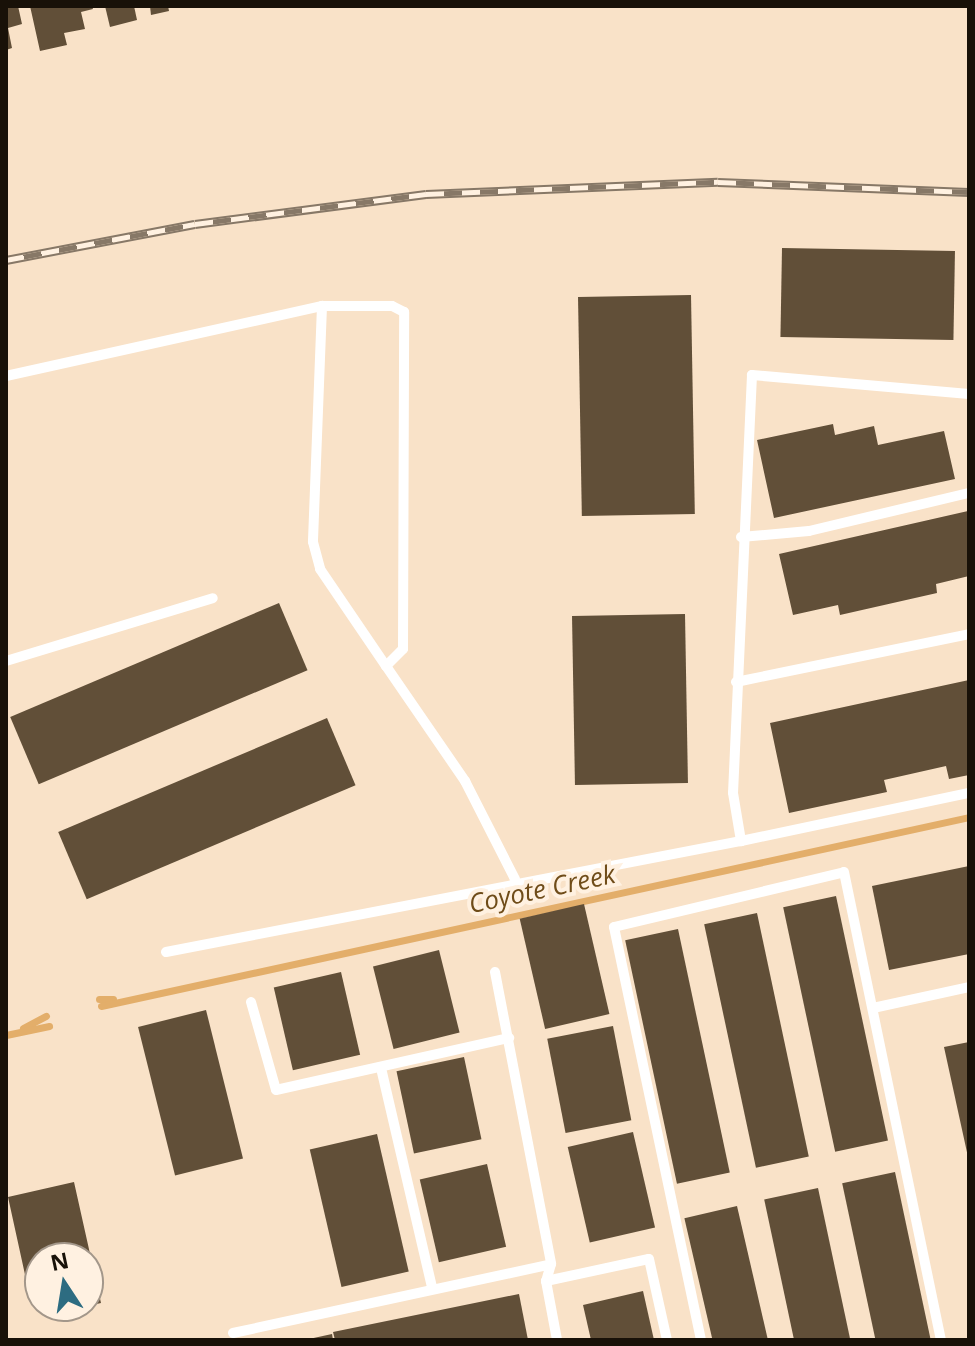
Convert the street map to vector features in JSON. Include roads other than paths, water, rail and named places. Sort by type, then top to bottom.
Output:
[{"type":"lane","points":[[322,306],[313,542],[320,569],[465,781],[515,879]]},
{"type":"lane","points":[[6,376],[322,306],[392,306],[404,312],[403,649],[386,666]]},
{"type":"lane","points":[[741,841],[733,793],[741,537],[752,375],[969,394]]},
{"type":"lane","points":[[741,537],[809,531],[969,493]]},
{"type":"lane","points":[[6,661],[213,598]]},
{"type":"lane","points":[[736,682],[969,634]]},
{"type":"lane","points":[[166,952],[515,879],[741,841],[969,793]]},
{"type":"lane","points":[[701,1340],[614,927],[844,872],[941,1340]]},
{"type":"lane","points":[[495,972],[551,1264],[546,1281],[557,1340]]},
{"type":"lane","points":[[873,1008],[969,987]]},
{"type":"lane","points":[[251,1002],[276,1090],[509,1038]]},
{"type":"lane","points":[[381,1068],[432,1288]]},
{"type":"lane","points":[[546,1281],[649,1259],[667,1340]]},
{"type":"lane","points":[[233,1333],[551,1264]]},
{"type":"waterway","name":"Coyote Creek","points":[[101,1006],[969,817]]},
{"type":"waterway","name":"Coyote Creek","points":[[99,999],[113,999]]},
{"type":"waterway","name":"Coyote Creek","points":[[23,1028],[46,1016]]},
{"type":"waterway","name":"Coyote Creek","points":[[6,1035],[49,1026]]},
{"type":"railway","points":[[6,260],[195,224],[426,194],[718,182],[969,192]]}]
